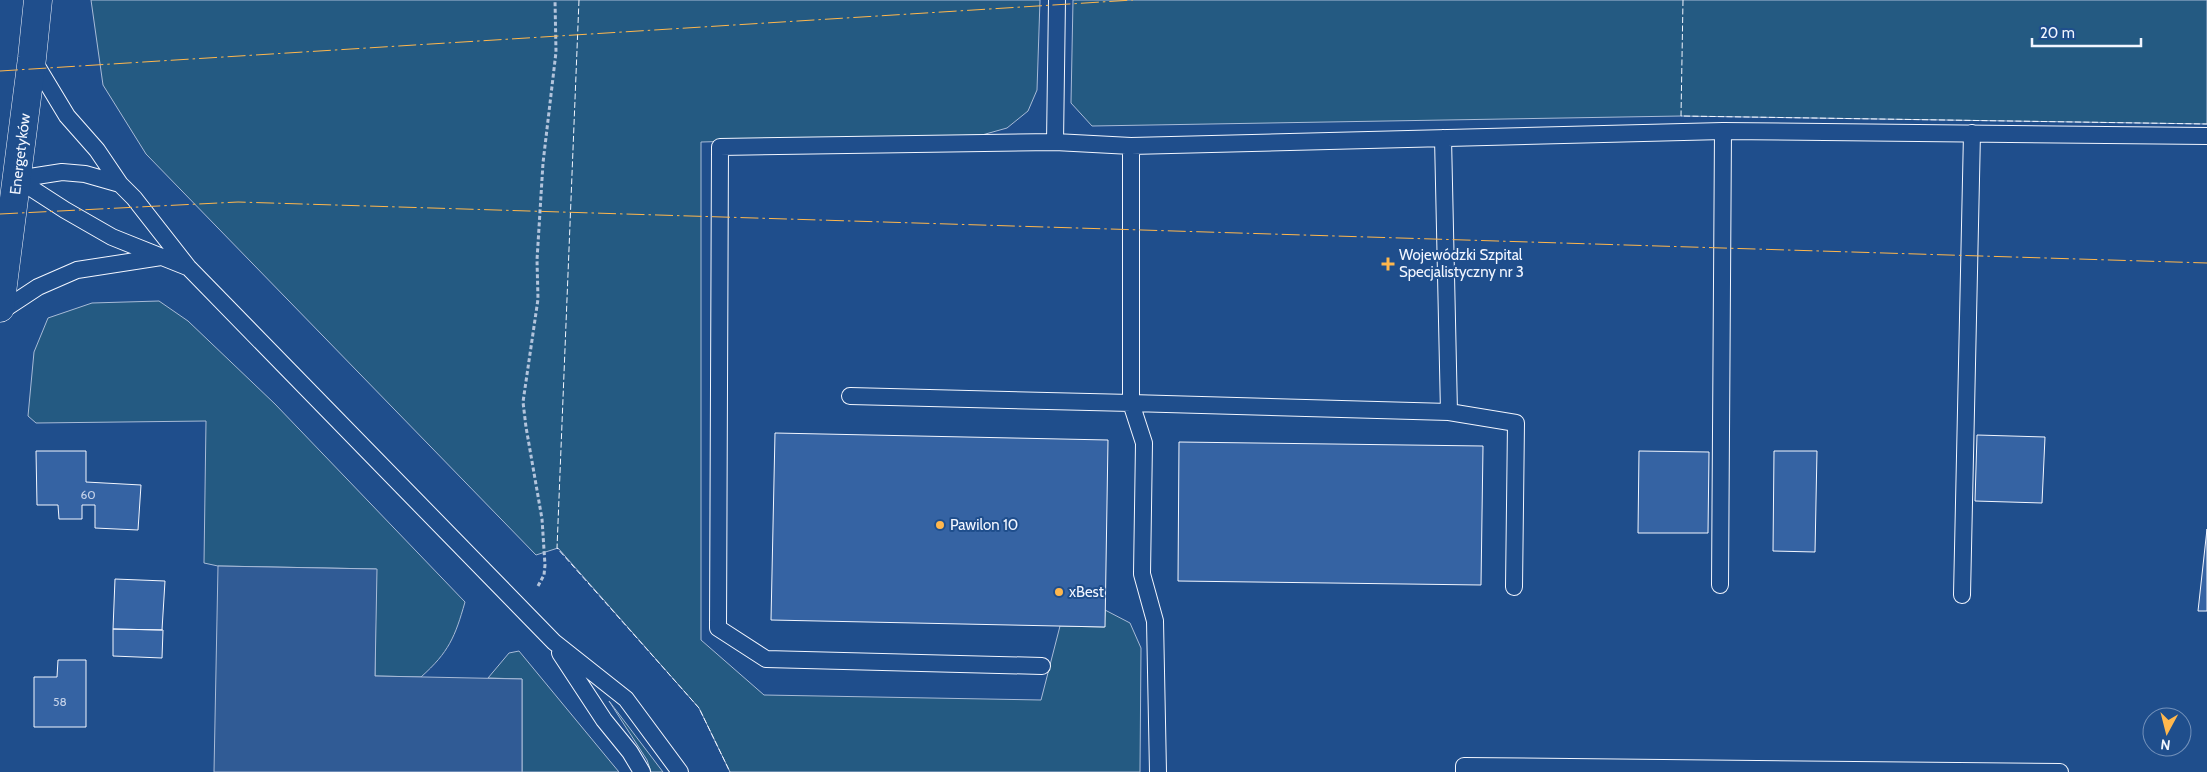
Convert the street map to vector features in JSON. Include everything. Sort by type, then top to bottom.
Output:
[{"type":"street","name":"Energetyków","points":[[0,310],[38,0]]},
{"type":"lane","points":[[1055,142],[1057,0]]},
{"type":"lane","points":[[32,58],[56,100],[97,150],[120,184],[134,198],[188,267],[554,642],[626,699],[680,772]]},
{"type":"lane","points":[[1042,666],[766,658],[718,628],[720,147],[1055,142],[1131,146],[1723,131],[2207,136]]},
{"type":"lane","points":[[1720,585],[1723,131]]},
{"type":"lane","points":[[1962,595],[1972,133]]},
{"type":"lane","points":[[1443,138],[1449,412]]},
{"type":"lane","points":[[1131,146],[1131,403],[1144,443],[1142,574],[1155,622],[1158,772]]},
{"type":"lane","points":[[17,179],[62,172],[85,174],[120,184]]},
{"type":"lane","points":[[17,179],[112,237],[188,267]]},
{"type":"lane","points":[[0,310],[38,287],[77,270],[162,257]]},
{"type":"lane","points":[[850,396],[1449,412],[1516,423],[1514,588]]},
{"type":"lane","points":[[554,642],[604,720],[630,752],[642,772]]},
{"type":"lane","points":[[1464,772],[1464,766],[2060,772]]},
{"type":"path","points":[[522,610],[542,581],[545,566],[540,496],[526,427],[524,402],[538,299],[537,260],[543,163],[556,52],[555,0]]},
{"type":"shaded area","points":[[91,0],[1040,0],[1037,90],[1028,111],[1007,128],[982,135],[701,142],[701,640],[764,695],[1041,700],[1060,626],[1104,627],[1105,610],[1130,623],[1141,648],[1140,772],[730,772],[699,708],[558,548],[536,555],[146,154],[103,85]]},
{"type":"shaded area","points":[[1073,0],[2207,0],[2207,124],[1681,116],[1092,126],[1071,103]]},
{"type":"shaded area","points":[[159,301],[188,321],[275,404],[465,602],[454,635],[445,652],[421,677],[375,676],[376,569],[218,566],[204,563],[206,421],[36,423],[28,416],[34,352],[48,318],[92,303]]},
{"type":"shaded area","points":[[218,566],[377,569],[375,676],[522,679],[522,772],[214,772]]},
{"type":"shaded area","points":[[519,651],[619,772],[522,772],[522,679],[488,678],[509,653]]},
{"type":"shaded area","points":[[609,701],[663,772],[651,772],[647,760]]},
{"type":"building","name":"Pawilon 10","points":[[775,433],[1108,440],[1105,627],[771,620]]},
{"type":"building","points":[[1977,435],[2045,437],[2042,503],[1975,501]]},
{"type":"building","points":[[1179,442],[1483,446],[1481,585],[1178,581]]},
{"type":"building","points":[[36,451],[86,451],[86,482],[141,485],[138,530],[95,528],[95,505],[82,505],[82,519],[59,519],[58,505],[37,505]]},
{"type":"building","points":[[1639,451],[1709,452],[1708,533],[1638,533]]},
{"type":"building","points":[[1774,451],[1817,451],[1815,552],[1773,551]]},
{"type":"building","points":[[2207,529],[2207,611],[2198,611]]},
{"type":"building","points":[[115,579],[165,581],[162,630],[113,629]]},
{"type":"building","points":[[113,629],[163,630],[162,658],[113,656]]},
{"type":"building","points":[[58,660],[86,660],[86,727],[34,727],[34,677],[57,677]]},
{"type":"fence","points":[[579,0],[557,548],[699,708],[730,772]]},
{"type":"fence","points":[[1683,0],[1681,116],[2207,124]]},
{"type":"power","points":[[0,71],[1133,0]]},
{"type":"power","points":[[0,214],[238,202],[2207,263]]},
{"type":"place","name":"Wojewódzki Szpital Specjalistyczny nr 3","points":[[1388,264]]},
{"type":"place","name":"Pawilon 10","points":[[940,525]]},
{"type":"place","name":"xBest","points":[[1059,592]]}]
